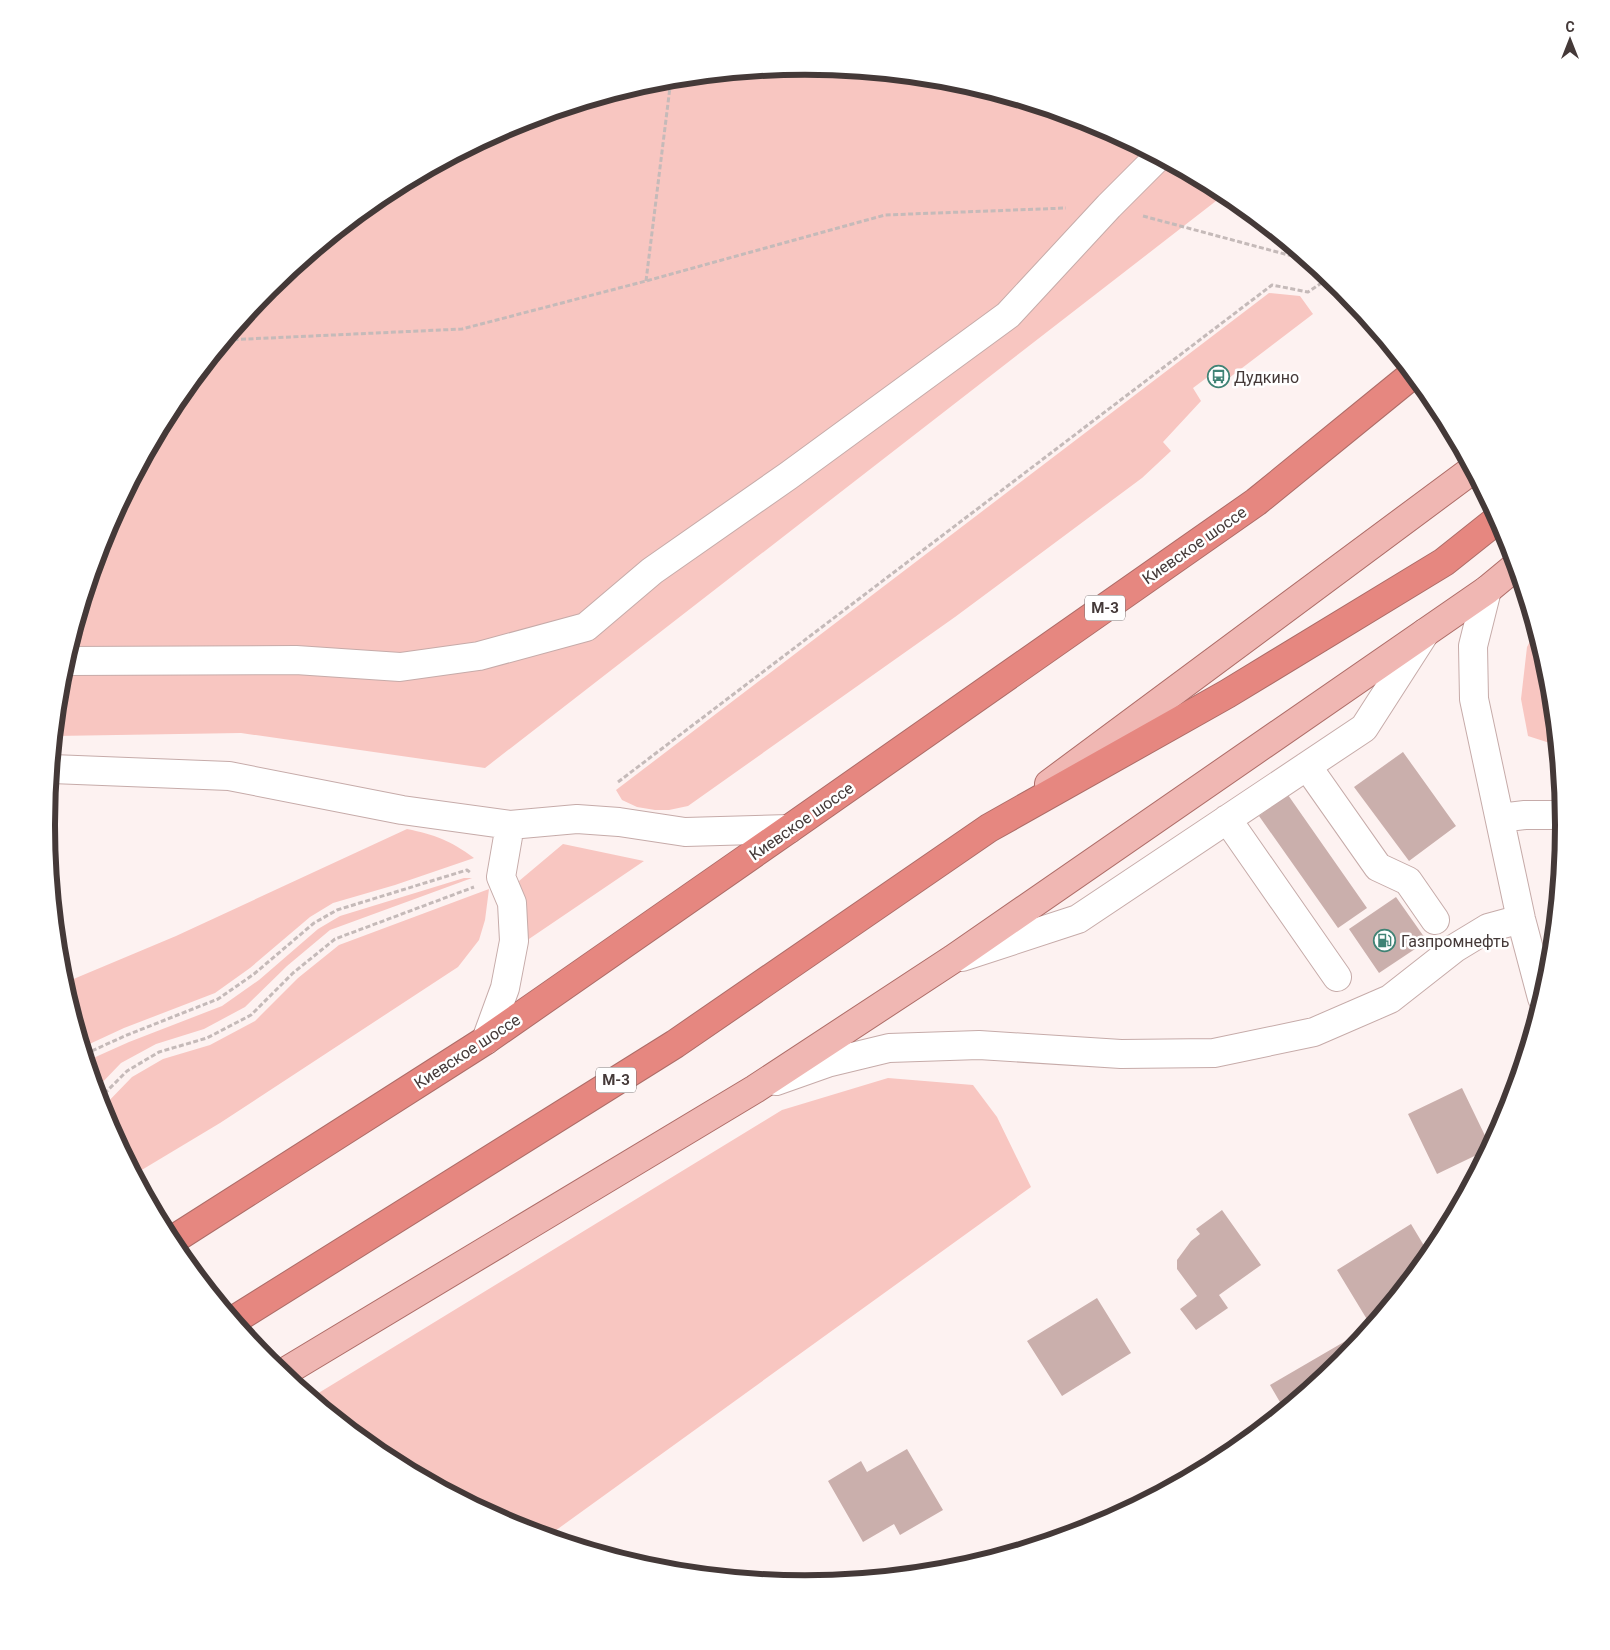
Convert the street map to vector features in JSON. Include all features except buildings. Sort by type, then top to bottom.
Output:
[{"type":"highway","name":"Киевское шоссе","points":[[178,1237],[486,1040],[789,829],[1256,502],[1408,379]]},
{"type":"highway","points":[[989,828],[1227,694],[1444,562],[1492,525]]},
{"type":"highway","name":"М-3","points":[[239,1317],[675,1044],[989,828]]},
{"type":"main road","name":"М-3","points":[[989,828],[1467,473]]},
{"type":"main road","points":[[290,1369],[755,1089],[953,959],[1487,590],[1510,571]]},
{"type":"street","points":[[74,661],[296,660],[400,667],[479,656],[586,627],[652,571],[788,476],[1008,315],[1109,206],[1154,161]]},
{"type":"street","points":[[1487,590],[1473,646],[1474,699],[1521,919],[1539,979]]},
{"type":"street","points":[[953,959],[1078,918],[1364,728],[1424,633]]},
{"type":"street","points":[[1307,766],[1378,867],[1408,881],[1435,920]]},
{"type":"street","points":[[58,769],[229,776],[402,810],[510,825],[578,819],[619,822],[685,832],[789,829]]},
{"type":"street","points":[[1500,818],[1525,815],[1555,815]]},
{"type":"street","points":[[1227,819],[1337,977]]},
{"type":"street","points":[[486,1040],[505,988],[514,941],[512,903],[501,877],[510,825]]},
{"type":"street","points":[[755,1089],[827,1062],[889,1048],[979,1045],[1121,1054],[1214,1053],[1314,1032],[1390,1000],[1455,948],[1488,928],[1521,919]]},
{"type":"path","points":[[646,281],[670,87]]},
{"type":"path","points":[[233,340],[462,328],[646,281],[884,216],[1109,206],[1295,257]]},
{"type":"path","points":[[618,782],[1272,285],[1308,292],[1322,283]]},
{"type":"path","points":[[91,1052],[127,1035],[218,1000],[254,974],[314,923],[336,910],[467,870],[473,874]]},
{"type":"path","points":[[105,1094],[127,1071],[160,1052],[207,1038],[251,1015],[293,973],[335,939],[477,886]]},
{"type":"shaded area","points":[[805,75],[903,81],[951,89],[1046,115],[1092,132],[1137,152],[1219,199],[485,768],[241,733],[60,736],[69,679],[95,584],[112,538],[132,493],[155,450],[181,408],[241,330],[310,261],[388,201],[430,175],[473,152],[518,132],[564,115],[611,101],[659,89],[707,81]]},
{"type":"shaded area","points":[[1269,293],[1300,296],[1313,314],[1225,381],[1217,370],[1193,388],[1201,401],[1163,442],[1171,451],[1142,478],[955,617],[688,806],[669,810],[655,810],[637,807],[622,800],[616,790]]},
{"type":"shaded area","points":[[1531,639],[1541,679],[1550,743],[1528,736],[1521,699],[1527,647]]},
{"type":"shaded area","points":[[407,829],[442,839],[474,858],[395,885],[333,903],[310,917],[250,968],[215,993],[124,1028],[89,1044],[71,980],[176,936]]},
{"type":"shaded area","points":[[563,844],[644,861],[526,941],[519,881]]},
{"type":"shaded area","points":[[464,878],[472,878],[330,930],[287,966],[245,1007],[204,1029],[156,1044],[121,1063],[101,1083],[93,1058],[222,1006],[259,980],[318,929],[340,916]]},
{"type":"shaded area","points":[[489,889],[485,920],[479,940],[458,967],[220,1123],[140,1171],[108,1102],[132,1077],[163,1059],[210,1045],[255,1021],[298,978],[339,945]]},
{"type":"shaded area","points":[[888,1078],[973,1085],[997,1117],[1031,1187],[554,1531],[473,1498],[430,1475],[388,1449],[316,1394],[782,1110]]},
{"type":"place","name":"Дудкино","points":[[1218,377]]},
{"type":"place","name":"Газпромнефть","points":[[1385,941]]}]
